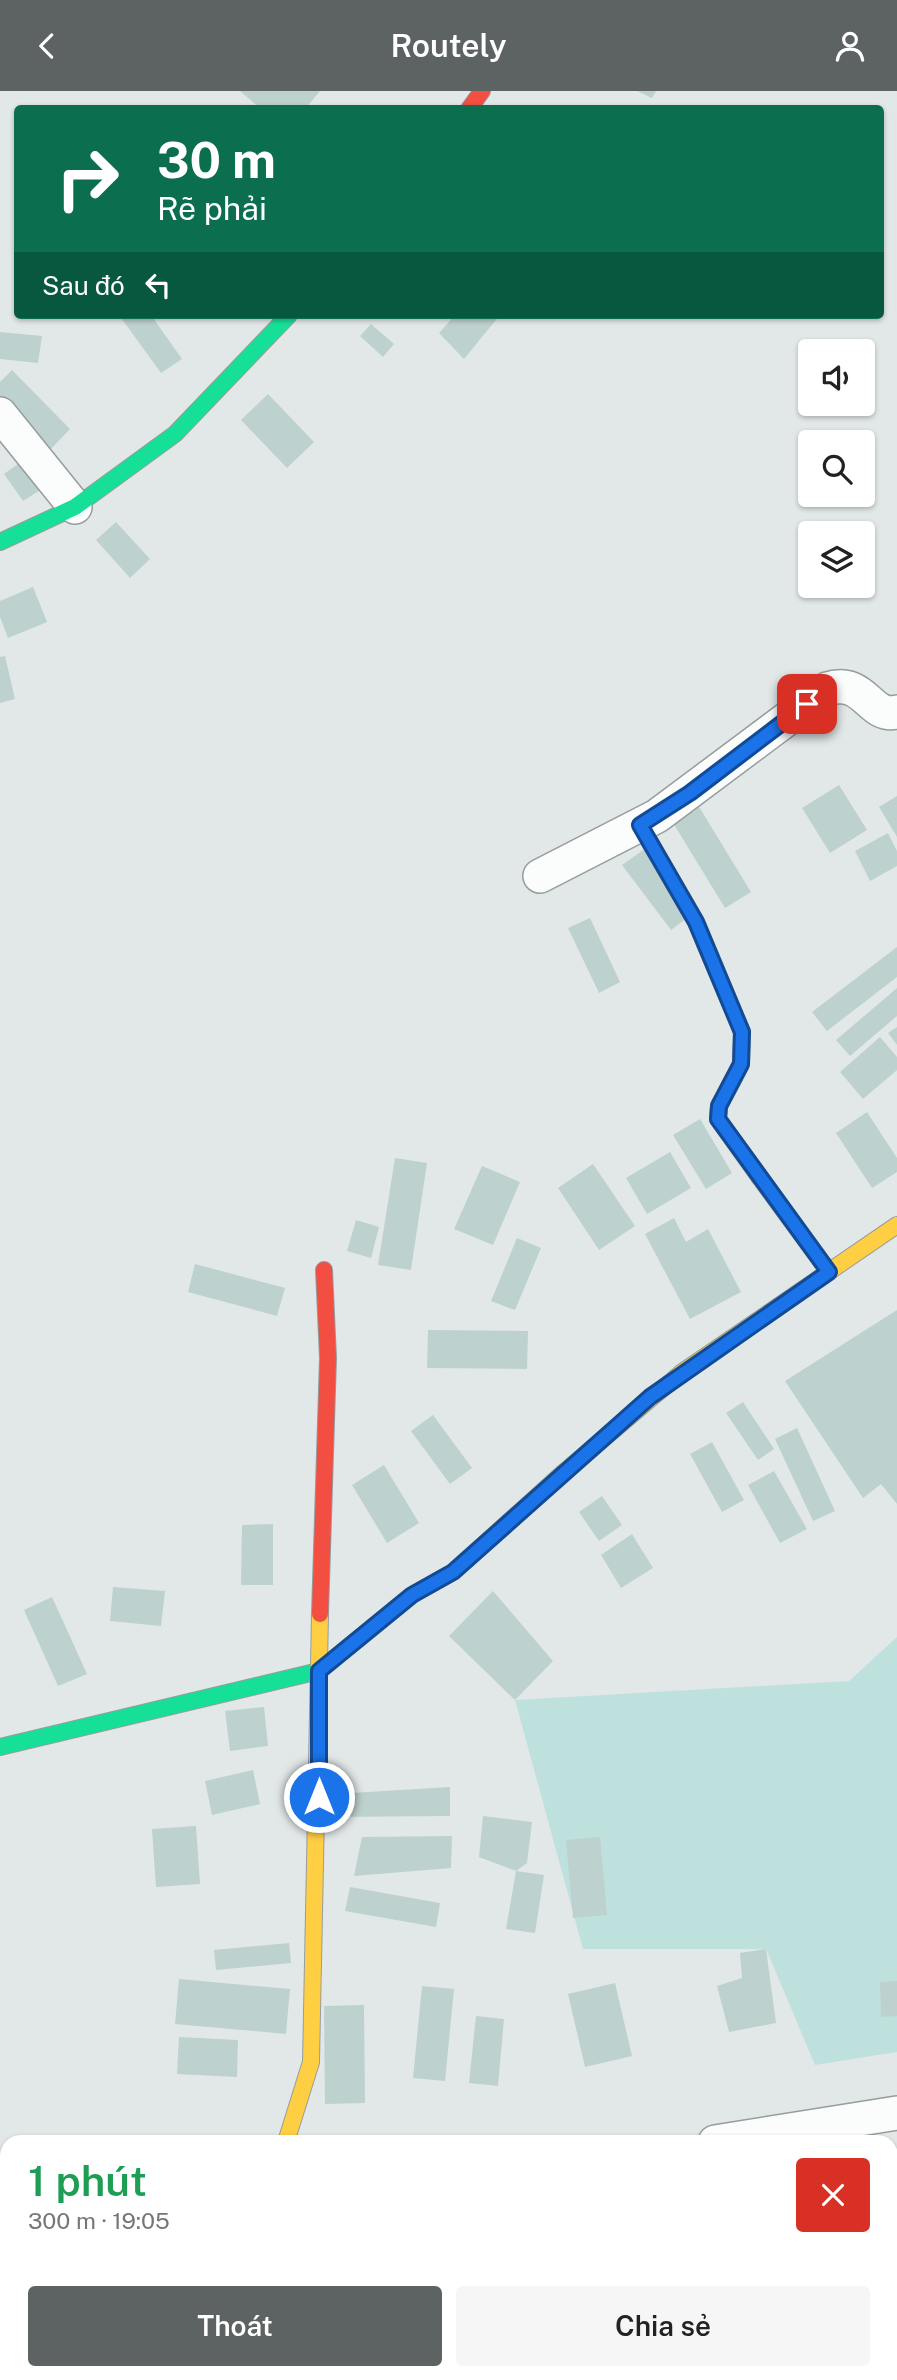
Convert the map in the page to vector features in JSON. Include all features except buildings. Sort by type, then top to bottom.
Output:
[{"type":"street","points":[[0,542],[75,507],[174,434],[285,319]]},
{"type":"street","points":[[0,414],[75,507]]},
{"type":"street","points":[[540,876],[640,825],[690,793],[827,689],[840,685],[852,687],[877,708],[897,712]]},
{"type":"street","points":[[640,825],[696,922],[742,1032],[741,1064],[719,1106],[718,1119],[829,1272]]},
{"type":"street","points":[[0,1747],[272,1685],[319,1671],[404,1601],[453,1572],[650,1397],[897,1225]]},
{"type":"street","points":[[288,2135],[311,2062],[319,1822],[319,1671],[328,1358],[324,1270]]},
{"type":"street","points":[[759,2135],[897,2113]]},
{"type":"shaded area","points":[[897,1637],[897,2052],[815,2065],[766,1949],[583,1949],[515,1700],[849,1681]]},
{"type":"traffic: fast","points":[[0,542],[75,507],[175,434],[285,319]]},
{"type":"traffic: fast","points":[[0,1747],[319,1671],[412,1595],[453,1572],[563,1473]]},
{"type":"traffic: slow","points":[[760,1178],[829,1272]]},
{"type":"traffic: slow","points":[[563,1473],[681,1373],[897,1225]]},
{"type":"traffic: slow","points":[[288,2135],[311,2062],[320,1614]]},
{"type":"traffic: jam","points":[[472,105],[482,91]]},
{"type":"traffic: jam","points":[[640,825],[696,922],[742,1032],[741,1064],[719,1106],[718,1119],[760,1178]]},
{"type":"traffic: jam","points":[[320,1614],[328,1358],[324,1270]]},
{"type":"route","points":[[319,1797],[319,1671],[412,1595],[453,1572],[650,1397],[829,1272],[718,1119],[719,1106],[741,1064],[744,1048],[742,1032],[696,922],[640,825],[690,793],[807,704]]}]
